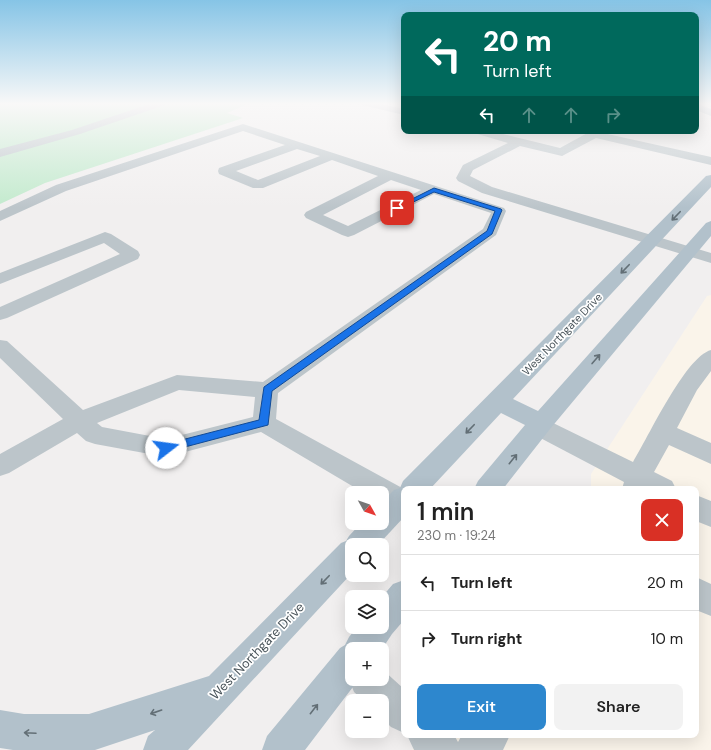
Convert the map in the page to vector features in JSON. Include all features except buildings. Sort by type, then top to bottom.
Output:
[{"type":"main road","name":"West Northgate Drive","points":[[416,486],[711,179]]},
{"type":"main road","points":[[490,486],[540,425],[711,226]]},
{"type":"main road","points":[[497,401],[540,425]]},
{"type":"main road","name":"West Northgate Drive","points":[[389,514],[401,501]]},
{"type":"main road","name":"West Northgate Drive","points":[[366,538],[373,530]]},
{"type":"main road","name":"West Northgate Drive","points":[[162,750],[345,559]]},
{"type":"main road","points":[[389,613],[401,599]]},
{"type":"main road","points":[[286,746],[345,676]]},
{"type":"main road","points":[[0,729],[44,734],[89,733],[220,690]]},
{"type":"street","points":[[0,153],[54,138]]},
{"type":"street","points":[[0,217],[61,188],[210,138]]},
{"type":"street","points":[[0,466],[80,420],[177,382],[267,390],[490,232],[499,210],[277,138]]},
{"type":"street","points":[[503,138],[562,152],[586,138]]},
{"type":"street","points":[[620,138],[711,161]]},
{"type":"street","points":[[518,142],[468,168],[463,178],[487,190],[711,258]]},
{"type":"street","points":[[296,144],[224,171],[258,185],[331,156]]},
{"type":"street","points":[[390,175],[311,215],[348,232],[434,190]]},
{"type":"street","points":[[0,279],[105,237],[132,255],[0,314]]},
{"type":"street","points":[[0,346],[95,435],[166,448],[264,423],[401,493]]},
{"type":"street","points":[[637,483],[687,386],[711,357]]},
{"type":"street","points":[[264,423],[267,390]]},
{"type":"street","points":[[540,425],[637,483],[650,486]]},
{"type":"street","points":[[663,432],[711,454]]},
{"type":"street","points":[[699,509],[711,515]]},
{"type":"street","points":[[699,594],[711,601]]},
{"type":"street","points":[[378,686],[401,711]]},
{"type":"street","points":[[429,738],[442,750]]},
{"type":"street","points":[[474,750],[488,738]]},
{"type":"shaded area","points":[[711,295],[711,750],[412,750],[421,738],[699,738],[699,486],[591,486],[591,474],[707,296]]},
{"type":"green space","points":[[0,138],[182,138],[45,183],[0,204]]},
{"type":"route","points":[[166,448],[264,423],[267,390],[490,232],[499,210],[434,190],[397,208]]}]
